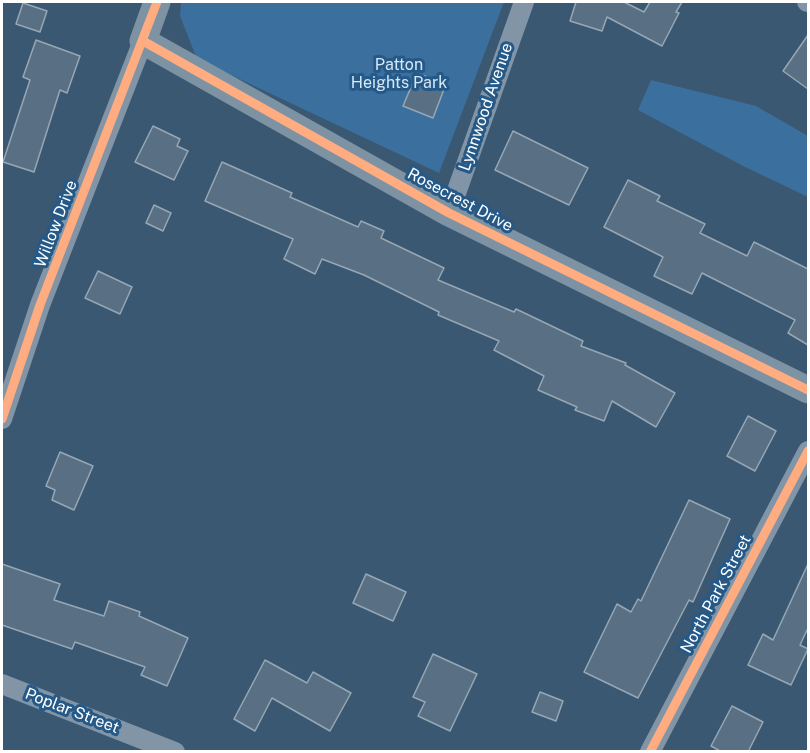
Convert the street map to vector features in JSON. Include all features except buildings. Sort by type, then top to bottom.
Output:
[{"type":"street","points":[[142,42],[157,2]]},
{"type":"street","name":"Lynnwood Avenue","points":[[449,213],[524,2]]},
{"type":"street","name":"Rosecrest Drive","points":[[142,42],[449,213],[808,390]]},
{"type":"street","name":"Willow Drive","points":[[2,419],[40,305],[142,42]]},
{"type":"street","name":"North Park Street","points":[[650,752],[808,451]]},
{"type":"street","name":"Poplar Street","points":[[2,684],[175,752]]},
{"type":"green space","name":"Patton Heights Park","points":[[181,2],[504,2],[439,173],[197,59],[180,16]]},
{"type":"green space","points":[[651,80],[756,106],[808,136],[808,197],[745,167],[638,110]]},
{"type":"cycle path","points":[[2,419],[40,305],[157,2]]},
{"type":"cycle path","points":[[143,41],[449,213],[808,390]]},
{"type":"cycle path","points":[[650,752],[808,451]]}]
